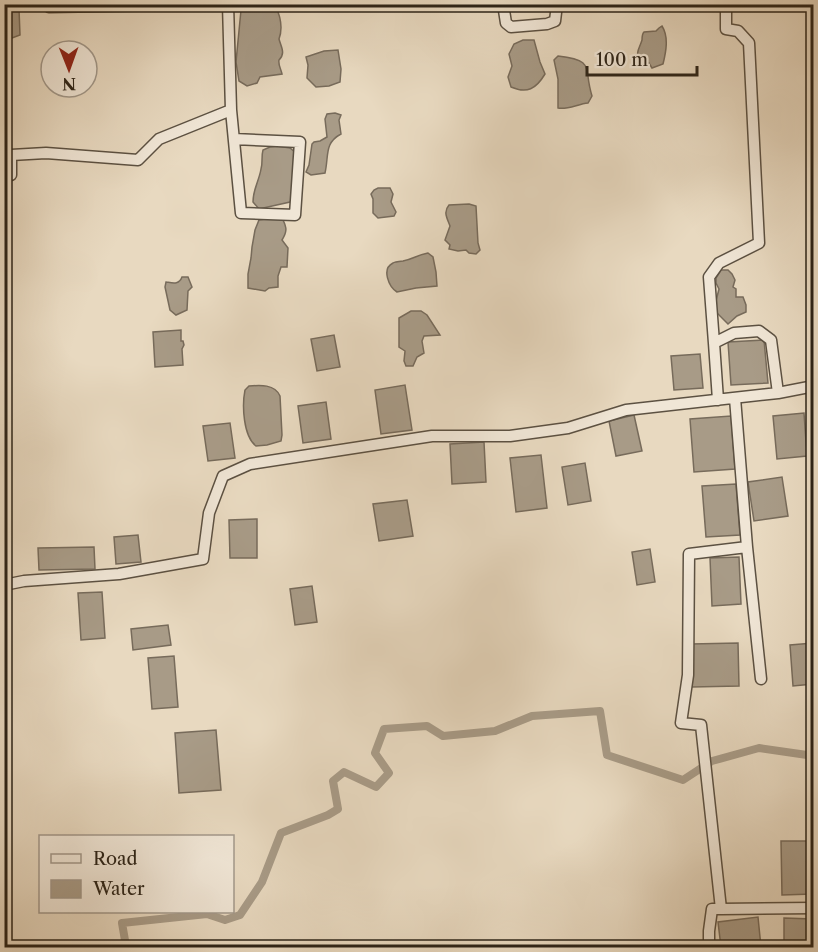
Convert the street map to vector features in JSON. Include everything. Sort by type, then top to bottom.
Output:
[{"type":"street","points":[[47,4],[49,7],[226,4],[231,110],[234,139],[242,213],[295,215],[300,142],[234,139]]},
{"type":"street","points":[[503,4],[506,23],[511,27],[547,24],[555,21],[557,4]]},
{"type":"street","points":[[718,400],[709,277],[719,262],[759,243],[749,43],[738,31],[726,29],[726,4]]},
{"type":"street","points":[[4,175],[11,175],[11,155],[46,153],[138,160],[159,139],[231,110]]},
{"type":"street","points":[[714,343],[734,333],[759,331],[771,340],[778,393]]},
{"type":"street","points":[[4,585],[24,581],[119,574],[203,559],[209,513],[223,476],[250,464],[432,435],[510,436],[568,428],[626,410],[778,393],[813,386]]},
{"type":"street","points":[[735,398],[747,548],[761,680]]},
{"type":"street","points":[[721,909],[701,725],[681,723],[688,675],[689,554],[747,548]]},
{"type":"street","points":[[709,948],[708,931],[712,909],[813,908]]},
{"type":"water","points":[[253,5],[262,7],[275,5],[277,9],[281,26],[279,39],[283,52],[279,60],[282,74],[260,77],[257,83],[247,86],[239,81],[236,62],[241,10]]},
{"type":"water","points":[[5,6],[19,9],[20,35],[12,38],[5,37]]},
{"type":"water","points":[[662,26],[666,40],[663,64],[652,68],[649,63],[640,62],[638,51],[644,32],[656,31]]},
{"type":"water","points":[[523,40],[534,40],[545,74],[535,87],[526,90],[511,87],[508,77],[512,66],[509,54],[514,44]]},
{"type":"water","points":[[338,50],[341,69],[340,82],[316,87],[307,78],[306,57],[324,51]]},
{"type":"water","points":[[558,56],[578,60],[586,67],[592,96],[588,103],[558,108],[558,79],[554,60]]},
{"type":"water","points":[[327,114],[341,115],[339,120],[341,134],[332,142],[328,150],[325,173],[311,175],[306,172],[312,144],[327,137],[325,119]]},
{"type":"water","points":[[277,146],[290,148],[296,153],[292,199],[290,202],[259,209],[253,202],[253,197],[262,167],[263,150]]},
{"type":"water","points":[[378,188],[390,188],[393,194],[391,202],[396,212],[394,216],[378,218],[373,213],[371,194]]},
{"type":"water","points":[[449,205],[476,206],[480,250],[476,254],[466,250],[449,249],[450,245],[445,240],[450,226],[446,215]]},
{"type":"water","points":[[272,218],[283,220],[285,225],[286,232],[282,240],[288,248],[287,267],[281,267],[278,287],[265,291],[248,288],[255,230],[259,220]]},
{"type":"water","points":[[428,253],[433,257],[437,286],[397,292],[394,290],[388,278],[389,266]]},
{"type":"water","points":[[721,270],[728,270],[732,274],[735,280],[733,287],[736,289],[736,297],[743,297],[746,305],[746,312],[728,324],[716,312],[715,305],[719,289],[716,278]]},
{"type":"water","points":[[182,277],[188,277],[192,287],[188,291],[187,310],[176,315],[170,310],[165,287],[166,282],[177,282]]},
{"type":"water","points":[[411,311],[421,311],[427,315],[440,335],[424,336],[422,341],[424,353],[417,357],[413,366],[406,366],[405,351],[399,347],[399,318]]},
{"type":"water","points":[[181,330],[181,341],[184,345],[183,365],[155,367],[153,332]]},
{"type":"water","points":[[334,335],[340,367],[317,371],[311,339]]},
{"type":"water","points":[[764,340],[768,383],[731,385],[728,342]]},
{"type":"water","points":[[700,354],[703,388],[674,390],[671,356]]},
{"type":"water","points":[[405,385],[412,430],[381,434],[375,390]]},
{"type":"water","points":[[249,386],[271,387],[278,392],[281,441],[256,446],[248,435],[244,404],[245,390]]},
{"type":"water","points":[[326,402],[331,439],[303,443],[298,406]]},
{"type":"water","points":[[804,413],[807,456],[777,459],[773,416]]},
{"type":"water","points":[[634,415],[642,451],[616,456],[609,421]]},
{"type":"water","points":[[731,416],[735,469],[694,472],[690,419]]},
{"type":"water","points":[[230,423],[235,458],[208,461],[203,426]]},
{"type":"water","points":[[484,442],[486,482],[452,484],[450,444]]},
{"type":"water","points":[[541,455],[547,508],[516,512],[510,458]]},
{"type":"water","points":[[585,463],[591,501],[568,505],[562,467]]},
{"type":"water","points":[[782,477],[788,516],[754,521],[748,482]]},
{"type":"water","points":[[736,484],[740,535],[706,537],[702,486]]},
{"type":"water","points":[[407,500],[413,536],[379,541],[373,504]]},
{"type":"water","points":[[257,519],[257,558],[230,558],[229,520]]},
{"type":"water","points":[[138,535],[141,562],[116,564],[114,537]]},
{"type":"water","points":[[94,547],[95,569],[39,570],[38,548]]},
{"type":"water","points":[[650,549],[655,582],[637,585],[632,552]]},
{"type":"water","points":[[739,557],[741,604],[712,606],[710,558]]},
{"type":"water","points":[[312,586],[317,622],[295,625],[290,589]]},
{"type":"water","points":[[102,592],[105,638],[81,640],[78,593]]},
{"type":"water","points":[[168,625],[171,645],[133,650],[131,629]]},
{"type":"water","points":[[738,643],[739,686],[692,687],[691,644]]},
{"type":"water","points":[[813,643],[813,684],[793,686],[790,645]]},
{"type":"water","points":[[174,656],[178,707],[152,709],[148,658]]},
{"type":"water","points":[[216,730],[221,790],[179,793],[175,733]]},
{"type":"water","points":[[781,841],[813,841],[813,894],[782,895]]},
{"type":"water","points":[[758,917],[761,947],[721,947],[718,922]]},
{"type":"water","points":[[784,918],[813,919],[813,947],[784,947]]},
{"type":"waterway","points":[[127,948],[122,923],[207,914],[225,920],[240,915],[262,882],[281,833],[338,809],[333,781],[344,772],[376,787],[389,773],[375,753],[384,729],[427,726],[443,736],[495,731],[532,716],[600,711],[607,755],[683,780],[712,761],[759,748],[814,756]]}]
